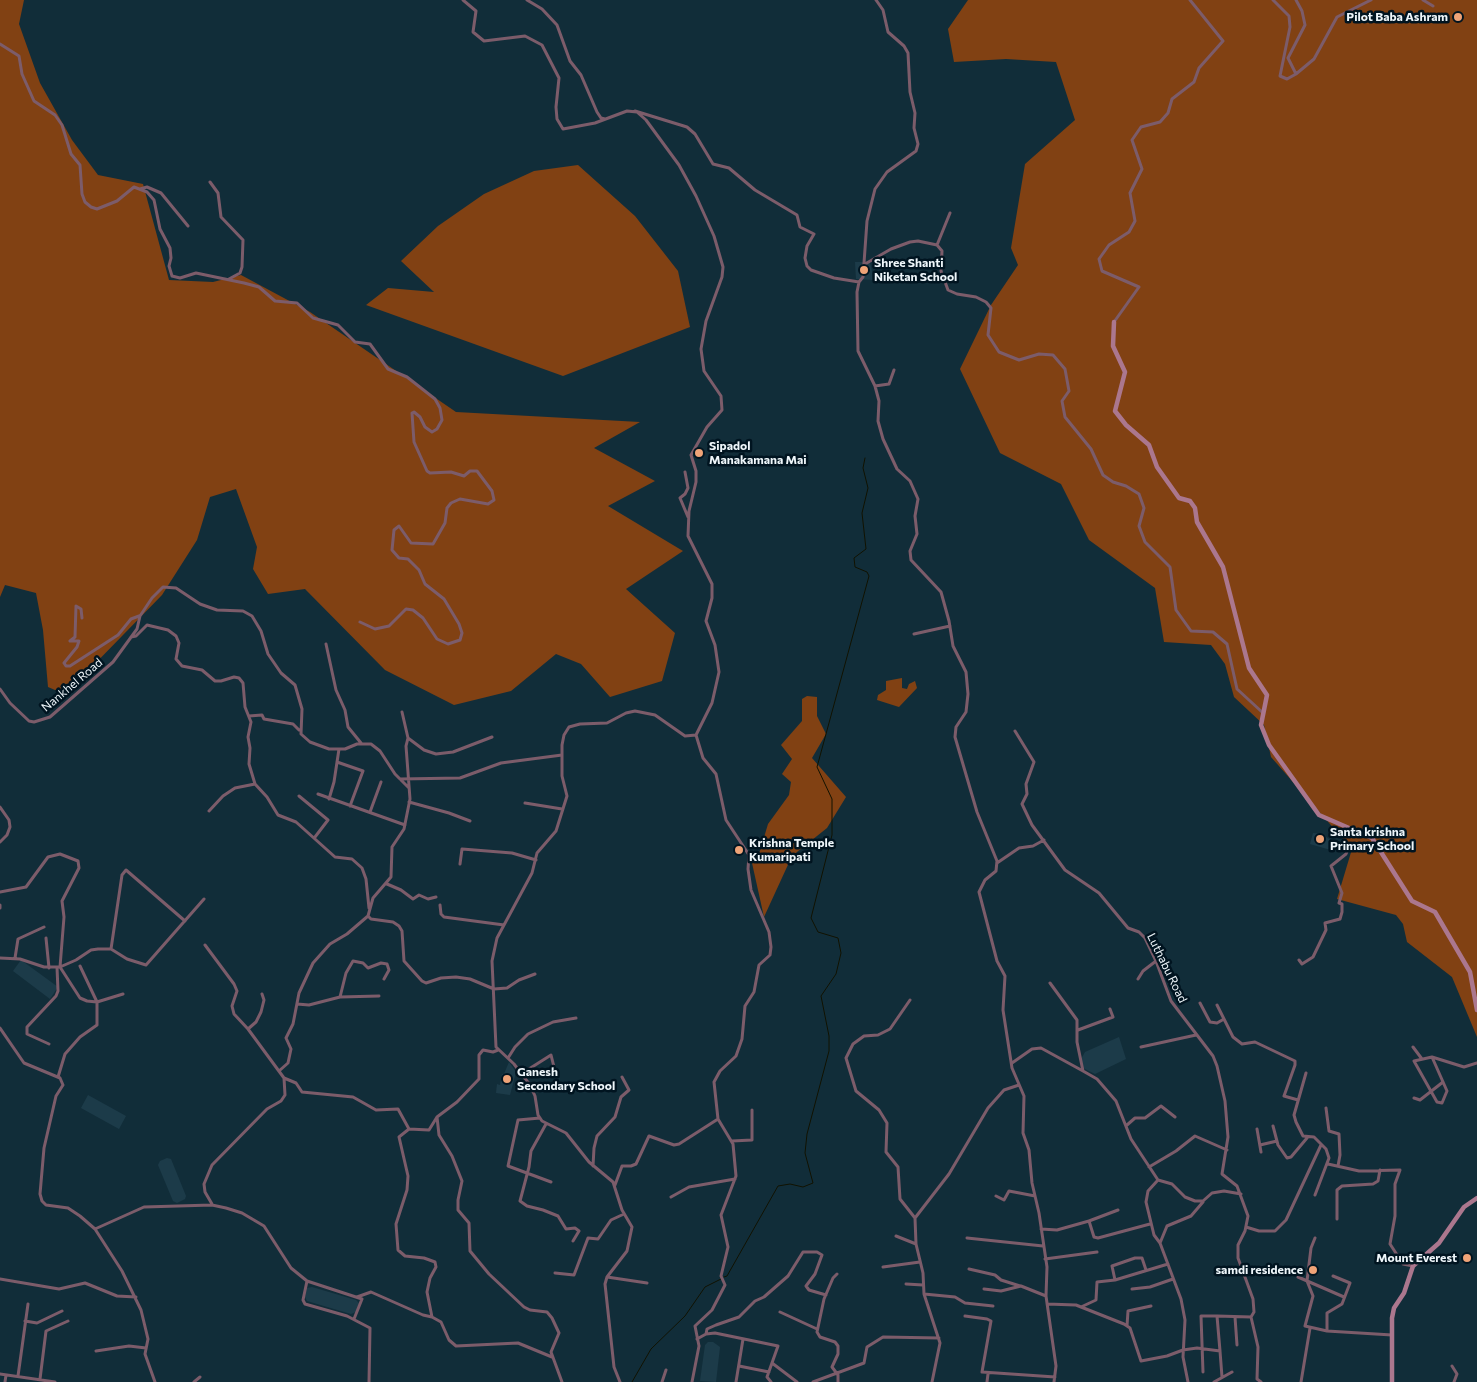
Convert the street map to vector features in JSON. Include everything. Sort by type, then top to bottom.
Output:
[{"type":"main road","points":[[1114,322],[1113,346],[1125,372],[1115,411],[1126,425],[1149,445],[1157,467],[1180,498],[1190,501],[1195,508],[1197,522],[1222,567],[1249,668],[1267,695],[1260,726],[1269,745],[1319,815],[1372,838],[1412,901],[1435,912],[1470,972],[1477,1010]]},
{"type":"main road","points":[[1392,1382],[1394,1308],[1404,1293],[1414,1266],[1439,1243],[1464,1207],[1477,1198]]},
{"type":"street","points":[[463,0],[476,11],[473,32],[484,41],[489,42],[525,36],[542,45],[558,78],[556,106],[560,127],[568,130],[632,111],[642,111],[682,124],[689,128],[713,164],[729,168],[755,190],[791,210],[797,215],[800,227],[814,234],[807,246],[805,258],[807,266],[834,278],[859,282]]},
{"type":"street","points":[[527,0],[542,9],[557,25],[570,61],[581,75],[592,104],[601,118],[606,119]]},
{"type":"street","points":[[876,0],[883,10],[888,32],[904,46],[908,53],[910,92],[915,113],[914,128],[918,144],[916,151],[887,172],[875,189],[867,221],[863,277],[859,282],[858,351],[875,386],[879,401],[878,421],[883,439],[897,469],[910,481],[918,499],[915,516],[917,534],[910,552],[911,560],[941,592],[953,646],[963,666],[968,685],[965,716],[955,731],[957,746],[977,812],[997,863],[996,871],[985,880],[979,892],[998,960],[1005,976],[1004,1010],[1011,1063],[1024,1096],[1023,1134],[1029,1150],[1048,1276],[1046,1296],[1056,1366],[1054,1382]]},
{"type":"street","points":[[1114,322],[1139,286],[1102,271],[1100,258],[1109,245],[1129,232],[1134,221],[1130,193],[1142,169],[1132,140],[1141,127],[1160,122],[1168,113],[1172,99],[1194,82],[1199,68],[1223,41],[1190,0]]},
{"type":"street","points":[[1273,0],[1289,16],[1290,27],[1280,76],[1287,79],[1314,59],[1337,17],[1371,0]]},
{"type":"street","points":[[1296,0],[1302,11],[1305,24],[1288,58],[1296,74]]},
{"type":"street","points":[[1423,0],[1433,6]]},
{"type":"street","points":[[0,44],[19,56],[22,74],[34,101],[55,115],[62,125],[71,154],[80,165],[82,194],[85,202],[91,208],[98,209],[117,201],[131,187],[147,192],[154,200],[160,229],[170,248],[171,258],[169,266],[172,276],[180,278],[196,274],[229,280],[258,287],[275,301],[297,303],[313,318],[338,325],[355,342],[370,344],[388,369],[407,377],[435,399],[440,408],[442,420],[437,429],[432,432],[425,427],[420,417],[414,412],[412,413],[414,442],[427,471],[430,473],[451,472],[464,476],[470,470],[477,471],[492,491],[494,500],[488,504],[460,499],[451,503],[447,508],[444,523],[433,544],[411,543],[399,526],[394,530],[392,550],[399,558],[408,559],[420,570],[425,584],[444,599],[459,624],[462,633],[460,640],[448,644],[437,639],[423,618],[413,610],[406,609],[389,626],[375,629],[360,622]]},
{"type":"street","points":[[632,111],[646,120],[679,165],[711,230],[723,267],[722,277],[706,321],[701,349],[702,367],[721,396],[722,410],[691,452],[696,482],[688,518],[688,536],[712,584],[712,598],[706,621],[715,645],[719,672],[712,702],[696,735],[703,758],[716,774],[726,820],[749,855],[750,890],[769,932],[771,947],[770,955],[759,965],[754,992],[745,1006],[742,1039],[736,1056],[720,1071],[714,1082],[718,1119],[732,1141],[735,1179],[721,1211],[721,1221],[728,1252],[723,1279],[725,1287],[716,1304],[695,1326],[698,1353],[692,1382]]},
{"type":"street","points":[[210,182],[218,193],[221,217],[243,240],[240,273],[229,280]]},
{"type":"street","points":[[140,189],[147,187],[161,193],[188,226]]},
{"type":"street","points":[[937,245],[950,213]]},
{"type":"street","points":[[865,264],[891,249],[910,242],[918,241],[937,245],[942,251],[942,278],[948,290],[957,294],[976,296],[986,302],[991,308],[988,335],[999,352],[1019,360],[1029,359],[1039,354],[1053,355],[1065,370],[1069,391],[1062,400],[1065,417],[1091,449],[1103,475],[1113,482],[1126,486],[1139,494],[1144,508],[1139,526],[1145,542],[1170,568],[1176,610],[1191,631],[1214,632],[1227,644],[1237,689],[1262,712]]},
{"type":"street","points":[[875,386],[889,384],[894,370]]},
{"type":"street","points":[[685,472],[688,488],[686,494],[680,498],[688,518]]},
{"type":"street","name":"Nankhel Road","points":[[0,689],[10,703],[29,721],[50,717],[113,662],[137,629],[140,616],[162,587],[176,588],[192,600],[217,610],[244,611],[252,616],[261,631],[268,654],[281,673],[295,685],[302,710],[300,731]]},
{"type":"street","points":[[82,618],[81,609],[76,606],[75,637],[70,641],[79,641],[77,647],[64,663],[66,666],[70,666],[118,635],[131,618],[140,616]]},
{"type":"street","points":[[131,637],[136,636],[147,625],[168,630],[176,636],[179,643],[176,659],[182,666],[202,670],[216,681],[234,677],[239,678],[243,683],[251,727],[248,737],[249,764],[255,784],[267,797],[278,815],[296,822],[315,837],[332,855],[352,859],[362,868],[366,879],[368,916],[347,934],[330,944],[313,963],[297,1004],[293,1024],[286,1038],[291,1046],[288,1063],[279,1070]]},
{"type":"street","points":[[914,634],[950,626]]},
{"type":"street","points":[[326,644],[336,690],[344,710],[348,728],[361,743]]},
{"type":"street","points":[[620,1382],[615,1371],[606,1284],[607,1277],[623,1257],[632,1236],[632,1227],[624,1214],[615,1185],[593,1166],[566,1134],[546,1124],[540,1118],[533,1090],[508,1058],[498,1050],[494,1040],[493,954],[504,925],[532,873],[539,850],[549,842],[556,831],[567,796],[562,781],[562,756],[563,739],[569,727],[580,724],[606,724],[631,711],[654,715],[685,736],[696,735]]},
{"type":"street","points":[[369,909],[378,891],[387,884],[393,873],[392,848],[405,825],[409,802],[406,746],[408,738],[402,712]]},
{"type":"street","points":[[249,716],[262,714],[264,719],[293,724],[310,742],[329,749],[339,749],[361,743],[371,744],[380,751],[400,779],[409,788]]},
{"type":"street","name":"Luthabu Road","points":[[1015,731],[1034,762],[1026,784],[1027,794],[1022,804],[1032,824],[1050,852],[1065,870],[1100,894],[1128,928],[1139,932],[1145,938],[1171,1001],[1213,1056],[1217,1066],[1225,1101],[1228,1150],[1222,1174],[1237,1186],[1248,1216],[1246,1227],[1238,1246],[1238,1258],[1252,1298],[1254,1312],[1251,1317],[1258,1347],[1258,1379],[1261,1382]]},
{"type":"street","points":[[408,738],[424,750],[436,754],[453,752],[492,737]]},
{"type":"street","points":[[329,798],[339,749]]},
{"type":"street","points":[[400,779],[460,778],[501,763],[562,756]]},
{"type":"street","points":[[337,762],[363,771],[350,806]]},
{"type":"street","points":[[370,812],[381,782]]},
{"type":"street","points":[[209,811],[223,796],[235,788],[255,784]]},
{"type":"street","points":[[318,794],[405,825]]},
{"type":"street","points":[[299,796],[328,820],[315,837]]},
{"type":"street","points":[[409,802],[470,821]]},
{"type":"street","points":[[525,803],[562,809]]},
{"type":"street","points":[[0,807],[9,820],[10,827],[7,835],[0,842]]},
{"type":"street","points":[[997,863],[1020,848],[1033,846],[1044,840]]},
{"type":"street","points":[[1298,960],[1302,964],[1313,957],[1326,930],[1325,923],[1340,919],[1342,904],[1339,903],[1342,893],[1330,866],[1346,854],[1348,847],[1339,846]]},
{"type":"street","points":[[460,864],[462,849],[512,853],[536,860]]},
{"type":"street","points":[[0,892],[26,888],[48,857],[60,854],[78,861],[79,868],[62,901],[64,917],[58,990],[56,996],[26,1027],[27,1034],[49,1044]]},
{"type":"street","points":[[112,949],[122,874],[126,870],[185,921]]},
{"type":"street","points":[[387,884],[403,890],[413,899],[419,895],[428,899],[436,897]]},
{"type":"street","points":[[0,958],[15,958],[49,968],[59,967],[76,960],[91,950],[112,949],[127,959],[146,965],[204,899]]},
{"type":"street","points":[[440,905],[441,914],[444,917],[504,925]]},
{"type":"street","points":[[368,916],[371,919],[393,922],[399,926],[402,931],[404,961],[422,981],[429,983],[441,978],[456,977],[470,979],[494,989],[507,988],[519,980],[535,974]]},
{"type":"street","points":[[15,958],[18,939],[44,927]]},
{"type":"street","points":[[46,938],[49,968]]},
{"type":"street","points":[[205,945],[234,984],[237,991],[232,1008],[235,1015],[248,1028],[279,1070],[284,1078],[285,1095],[281,1101],[267,1109],[212,1166],[204,1184],[205,1192],[212,1205]]},
{"type":"street","points":[[340,997],[346,973],[353,961],[364,963],[368,968],[382,963],[387,964],[389,970],[384,979]]},
{"type":"street","points":[[1138,979],[1143,971],[1156,961]]},
{"type":"street","points":[[58,1077],[65,1054],[97,1024],[97,1002],[80,966]]},
{"type":"street","points":[[59,967],[80,998],[97,1002],[122,994]]},
{"type":"street","points":[[1050,983],[1077,1020],[1078,1042],[1083,1071]]},
{"type":"street","points":[[248,1028],[256,1022],[261,1012],[264,1000],[262,994]]},
{"type":"street","points":[[297,1004],[309,1005],[340,997],[379,996]]},
{"type":"street","points":[[910,1000],[890,1029],[878,1035],[864,1036],[853,1044],[846,1058],[856,1091],[878,1110],[887,1123],[886,1152],[898,1167],[900,1199],[915,1218],[916,1244],[923,1273],[924,1294],[939,1338],[940,1348],[932,1382]]},
{"type":"street","points":[[1200,1003],[1210,1022],[1217,1023],[1224,1019]]},
{"type":"street","points":[[1217,1005],[1233,1037],[1242,1044],[1249,1044],[1253,1041],[1294,1061],[1295,1065],[1284,1096],[1298,1100]]},
{"type":"street","points":[[1078,1030],[1113,1017],[1110,1009]]},
{"type":"street","points":[[508,1058],[515,1047],[528,1034],[553,1022],[576,1018]]},
{"type":"street","points":[[0,1028],[24,1062],[58,1077],[63,1085],[56,1096],[44,1148],[40,1194],[46,1205],[68,1208],[95,1229],[136,1297],[147,1332],[146,1357],[155,1382]]},
{"type":"street","points":[[1141,1047],[1196,1035]]},
{"type":"street","points":[[1413,1047],[1422,1059]]},
{"type":"street","points":[[1011,1063],[1032,1049],[1041,1048],[1083,1071],[1105,1086],[1120,1108],[1131,1139],[1158,1180],[1172,1184],[1185,1197],[1195,1201],[1203,1201]]},
{"type":"street","points":[[432,1317],[427,1292],[436,1267],[435,1262],[424,1258],[405,1256],[398,1250],[396,1241],[396,1224],[408,1183],[399,1137],[409,1129],[429,1130],[438,1117],[457,1102],[479,1079],[479,1055],[483,1050],[493,1052],[498,1050]]},
{"type":"street","points":[[521,1074],[551,1055],[555,1071]]},
{"type":"street","points":[[1432,1057],[1447,1091],[1442,1103],[1437,1102],[1414,1061],[1432,1057],[1464,1068],[1477,1063]]},
{"type":"street","points":[[1306,1073],[1294,1115],[1303,1136],[1307,1138]]},
{"type":"street","points":[[593,1166],[594,1148],[598,1136],[615,1117],[622,1097],[629,1090],[622,1077]]},
{"type":"street","points":[[284,1078],[296,1083],[302,1092],[353,1097],[376,1110],[398,1109],[409,1129]]},
{"type":"street","points":[[1414,1098],[1420,1100],[1443,1082]]},
{"type":"street","points":[[915,1218],[949,1174],[973,1130],[992,1103],[1004,1090],[1019,1085]]},
{"type":"street","points":[[1126,1125],[1135,1118],[1145,1118],[1161,1106],[1175,1117]]},
{"type":"street","points":[[1326,1108],[1329,1131],[1338,1134],[1340,1155],[1338,1166]]},
{"type":"street","points":[[732,1141],[752,1140],[752,1110]]},
{"type":"street","points":[[438,1117],[440,1135],[452,1156],[462,1181],[458,1210],[469,1223],[470,1251],[489,1274],[524,1307],[530,1310],[547,1312],[552,1318],[559,1333],[551,1352],[562,1382]]},
{"type":"street","points":[[540,1118],[518,1120],[510,1155],[510,1168],[551,1182]]},
{"type":"street","points":[[615,1185],[622,1166],[636,1164],[649,1136],[674,1145],[679,1144],[718,1119]]},
{"type":"street","points":[[546,1124],[531,1151],[528,1174],[520,1201],[527,1206],[558,1216],[566,1229],[575,1228],[579,1231],[573,1241]]},
{"type":"street","points":[[1272,1126],[1284,1155],[1290,1158],[1307,1138],[1314,1137],[1328,1152],[1328,1164],[1315,1195]]},
{"type":"street","points":[[1258,1129],[1261,1152]]},
{"type":"street","points":[[1149,1167],[1176,1151],[1195,1136],[1228,1150]]},
{"type":"street","points":[[1260,1145],[1277,1141]]},
{"type":"street","points":[[1246,1227],[1259,1232],[1275,1231],[1286,1220],[1321,1144]]},
{"type":"street","points":[[1328,1164],[1359,1171],[1400,1170],[1395,1184],[1395,1216],[1390,1244],[1402,1264],[1414,1266]]},
{"type":"street","points":[[1337,1219],[1337,1190],[1342,1186],[1374,1184],[1378,1181],[1380,1170]]},
{"type":"street","points":[[671,1197],[689,1187],[735,1179]]},
{"type":"street","points":[[1158,1180],[1148,1191],[1146,1202],[1150,1224],[1168,1264],[1185,1320],[1183,1350],[1188,1382]]},
{"type":"street","points":[[996,1196],[1004,1200],[1009,1191],[1035,1196]]},
{"type":"street","points":[[1160,1243],[1167,1226],[1191,1216],[1212,1193],[1224,1191],[1241,1194]]},
{"type":"street","points":[[95,1229],[144,1207],[212,1205],[242,1213],[264,1226],[291,1268],[307,1281],[362,1299],[354,1319]]},
{"type":"street","points":[[1042,1229],[1058,1230],[1118,1210]]},
{"type":"street","points":[[555,1273],[574,1275],[588,1238],[598,1239],[612,1220],[624,1214]]},
{"type":"street","points":[[1089,1221],[1094,1237],[1098,1238],[1150,1224]]},
{"type":"street","points":[[896,1236],[916,1244]]},
{"type":"street","points":[[967,1238],[1043,1246]]},
{"type":"street","points":[[1315,1238],[1307,1281],[1313,1296],[1304,1326],[1327,1331],[1392,1335]]},
{"type":"street","points":[[706,1334],[707,1329],[739,1317],[751,1304],[788,1276],[803,1252],[817,1252],[822,1255],[815,1274],[806,1286],[809,1290],[826,1295]]},
{"type":"street","points":[[1045,1260],[1097,1252]]},
{"type":"street","points":[[1115,1280],[1112,1266],[1134,1258],[1142,1258],[1146,1270]]},
{"type":"street","points":[[883,1268],[920,1262]]},
{"type":"street","points":[[1081,1307],[1096,1300],[1097,1282],[1115,1280],[1168,1264]]},
{"type":"street","points":[[969,1268],[995,1275],[1002,1280],[1046,1296]]},
{"type":"street","points":[[837,1274],[833,1278],[826,1295],[817,1329],[820,1337],[835,1342],[838,1346],[838,1354],[832,1367],[837,1373],[838,1382]]},
{"type":"street","points":[[1327,1331],[1327,1313],[1342,1304],[1350,1283],[1333,1276]]},
{"type":"street","points":[[607,1277],[647,1283]]},
{"type":"street","points":[[1298,1277],[1344,1297]]},
{"type":"street","points":[[0,1279],[59,1289],[89,1284],[116,1296],[136,1297]]},
{"type":"street","points":[[1132,1289],[1150,1287],[1173,1280]]},
{"type":"street","points":[[307,1281],[303,1300],[305,1304],[354,1319],[370,1328],[370,1363],[367,1377],[369,1382]]},
{"type":"street","points":[[906,1284],[923,1285]]},
{"type":"street","points":[[984,1290],[1006,1290],[1021,1286]]},
{"type":"street","points":[[357,1297],[371,1292],[423,1315],[432,1317],[441,1322],[449,1340],[456,1346],[518,1343],[554,1357]]},
{"type":"street","points":[[924,1294],[955,1297],[964,1303],[993,1306]]},
{"type":"street","points":[[18,1376],[28,1304]]},
{"type":"street","points":[[1047,1304],[1081,1307],[1130,1328],[1141,1361],[1167,1356],[1183,1350],[1220,1351]]},
{"type":"street","points":[[1126,1326],[1128,1311],[1151,1306]]},
{"type":"street","points":[[26,1321],[37,1323],[62,1311]]},
{"type":"street","points":[[780,1312],[817,1329]]},
{"type":"street","points":[[965,1316],[987,1319],[991,1322],[981,1371],[988,1374],[1055,1377]]},
{"type":"street","points":[[1203,1372],[1201,1316],[1251,1317]]},
{"type":"street","points":[[1217,1316],[1222,1377]]},
{"type":"street","points":[[1235,1317],[1237,1345]]},
{"type":"street","points":[[40,1380],[46,1331],[68,1321]]},
{"type":"street","points":[[1301,1382],[1310,1328]]},
{"type":"street","points":[[697,1339],[706,1334],[778,1346],[768,1377],[771,1382]]},
{"type":"street","points":[[813,1382],[864,1362],[867,1347],[883,1337],[939,1338]]},
{"type":"street","points":[[736,1382],[743,1339]]},
{"type":"street","points":[[96,1351],[129,1346],[146,1348]]},
{"type":"street","points":[[772,1364],[797,1382]]},
{"type":"street","points":[[739,1366],[769,1372]]},
{"type":"street","points":[[1452,1366],[1457,1374],[1454,1382]]},
{"type":"street","points":[[662,1382],[666,1370]]},
{"type":"street","points":[[1214,1382],[1232,1372]]},
{"type":"street","points":[[0,1374],[55,1382]]},
{"type":"street","points":[[4,1382],[6,1374]]},
{"type":"street","points":[[987,1382],[988,1374]]},
{"type":"street","points":[[194,1382],[200,1377]]},
{"type":"shaded area","points":[[0,0],[24,0],[19,24],[40,83],[72,140],[98,175],[143,184],[169,280],[213,282],[241,275],[310,312],[456,412],[640,422],[594,448],[655,481],[608,506],[683,551],[626,589],[675,633],[662,681],[610,697],[581,664],[556,654],[511,691],[454,705],[385,670],[305,589],[268,594],[253,569],[257,547],[236,489],[210,497],[197,540],[162,595],[84,675],[62,693],[48,687],[43,630],[36,593],[5,585],[0,597]]},
{"type":"shaded area","points":[[968,0],[1477,0],[1477,1037],[1452,977],[1407,942],[1403,924],[1396,915],[1337,899],[1352,849],[1271,757],[1264,725],[1234,697],[1225,664],[1211,645],[1164,642],[1155,588],[1089,540],[1061,484],[1000,453],[960,369],[991,305],[1018,265],[1011,248],[1025,164],[1075,120],[1056,62],[1006,59],[954,62],[948,29]]},
{"type":"shaded area","points":[[578,165],[635,216],[678,271],[690,327],[563,376],[366,305],[388,288],[434,292],[401,261],[438,226],[484,194],[534,171]]},
{"type":"shaded area","name":"Shree Shanti Niketan School","points":[[855,262],[870,262],[874,280],[856,279]]},
{"type":"shaded area","points":[[902,678],[902,688],[907,689],[909,684],[915,681],[917,688],[899,707],[877,700],[878,695],[886,690],[886,681]]},
{"type":"shaded area","points":[[807,696],[817,697],[817,716],[826,734],[812,758],[846,797],[827,828],[792,856],[764,917],[752,863],[759,854],[768,824],[789,795],[791,782],[782,774],[792,759],[781,745],[802,721],[802,699]]},
{"type":"shaded area","name":"Santa krishna Primary School","points":[[1313,833],[1322,834],[1336,844],[1334,851],[1310,844]]},
{"type":"shaded area","points":[[21,960],[58,987],[50,999],[13,971]]},
{"type":"shaded area","points":[[1119,1037],[1126,1059],[1095,1074],[1081,1067],[1080,1061],[1085,1052]]},
{"type":"shaded area","name":"Ganesh Secondary School","points":[[509,1062],[516,1072],[510,1095],[496,1093],[497,1084],[500,1085],[502,1074],[504,1074]]},
{"type":"shaded area","points":[[88,1095],[126,1116],[119,1129],[81,1108]]},
{"type":"shaded area","points":[[167,1158],[171,1159],[186,1196],[185,1199],[177,1203],[173,1201],[158,1165],[160,1161]]},
{"type":"shaded area","points":[[312,1287],[356,1300],[359,1303],[356,1312],[351,1314],[307,1301],[305,1297],[307,1288]]},
{"type":"shaded area","points":[[708,1342],[713,1342],[720,1347],[716,1382],[700,1381],[705,1345]]},
{"type":"waterway","points":[[724,1277],[727,1276],[778,1186],[790,1184],[803,1187],[813,1183],[805,1153],[807,1134],[829,1051],[829,1036],[821,996],[836,974],[841,953],[838,938],[818,932],[811,918],[832,835],[832,799],[817,767],[869,576],[867,572],[855,567],[854,558],[866,549],[862,513],[868,488],[863,468],[865,458]]},
{"type":"waterway","points":[[632,1382],[651,1349],[685,1316],[705,1287],[721,1279]]},
{"type":"place","name":"Pilot Baba Ashram","points":[[1458,17]]},
{"type":"place","name":"Shree Shanti Niketan School","points":[[864,270]]},
{"type":"place","name":"Sipadol Manakamana Mai","points":[[699,453]]},
{"type":"place","name":"Santa krishna Primary School","points":[[1320,839]]},
{"type":"place","name":"Krishna Temple Kumaripati","points":[[739,850]]},
{"type":"place","name":"Ganesh Secondary School","points":[[507,1079]]},
{"type":"place","name":"Mount Everest","points":[[1467,1258]]},
{"type":"place","name":"samdi residence","points":[[1313,1270]]}]
